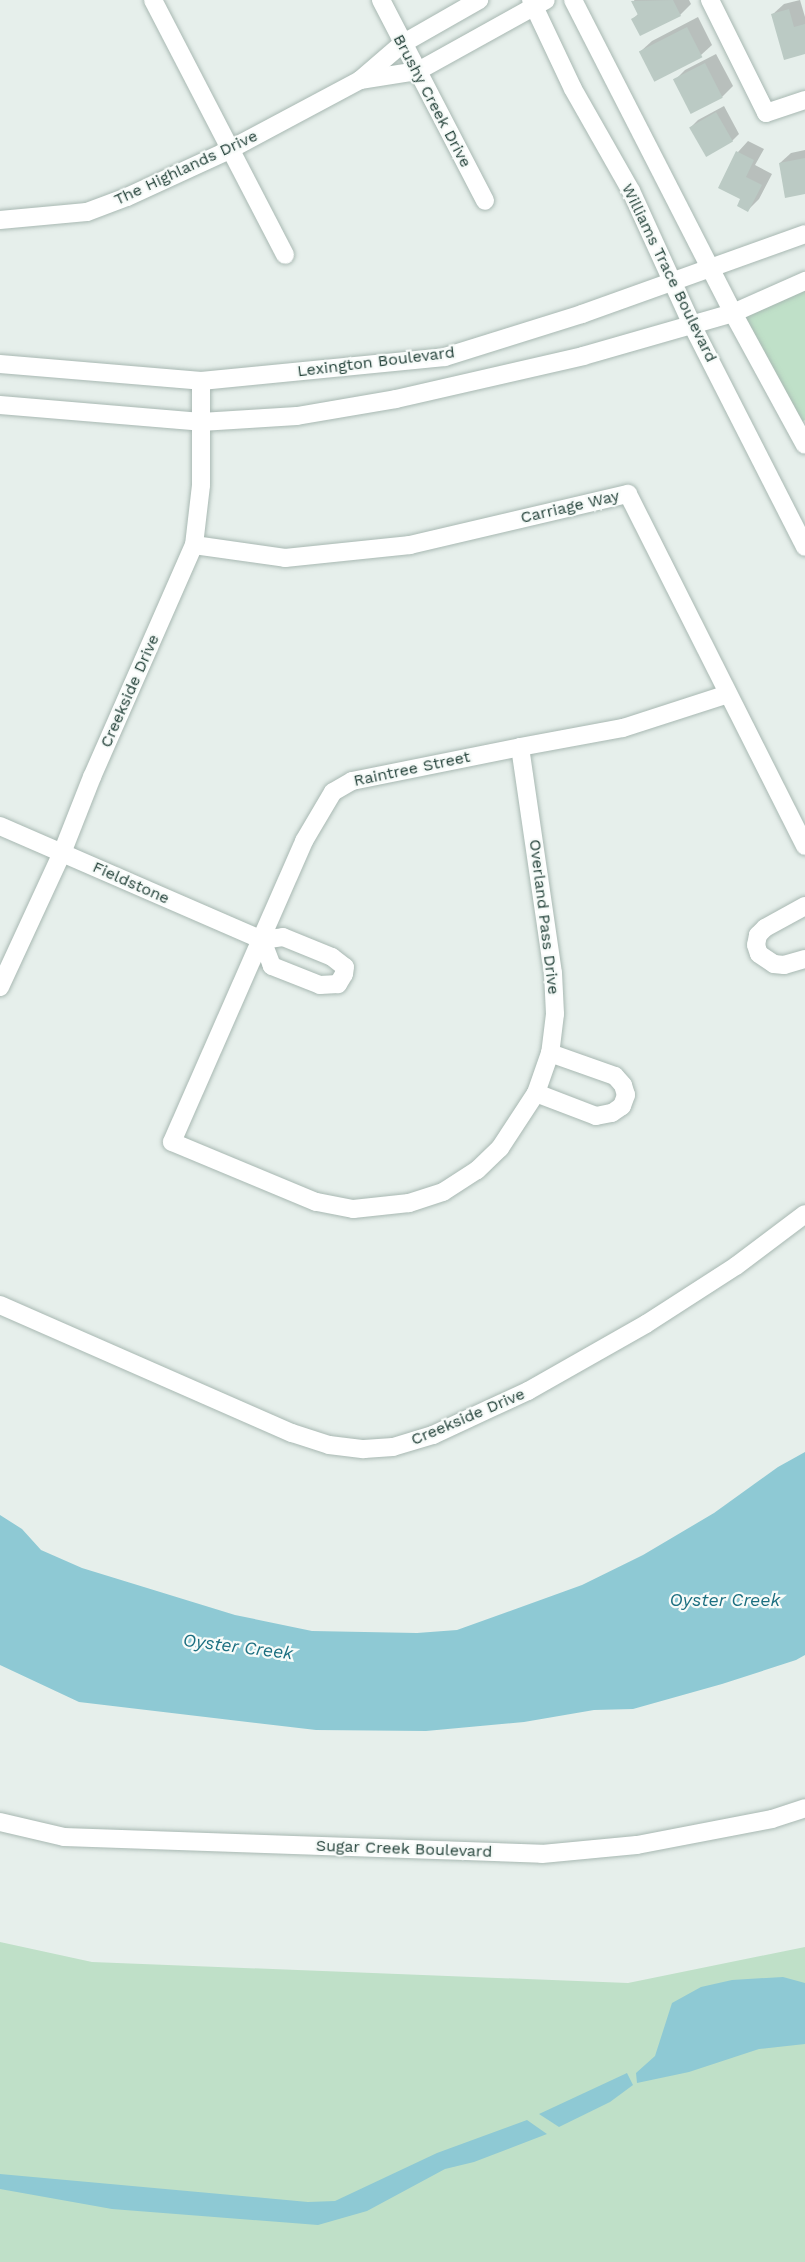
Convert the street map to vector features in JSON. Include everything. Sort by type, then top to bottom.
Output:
[{"type":"street","points":[[153,0],[285,255]]},
{"type":"street","name":"Brushy Creek Drive","points":[[381,0],[485,201]]},
{"type":"street","name":"The Highlands Drive","points":[[0,220],[87,212],[127,197],[229,150],[360,80],[402,44],[479,0]]},
{"type":"street","points":[[573,0],[710,269],[805,445]]},
{"type":"street","points":[[710,0],[766,113],[805,100]]},
{"type":"street","name":"The Highlands Drive","points":[[360,80],[418,71],[537,2]]},
{"type":"street","name":"Williams Trace Boulevard","points":[[537,2],[573,89],[631,191],[692,325],[805,547]]},
{"type":"street","name":"Lexington Boulevard","points":[[0,364],[201,381],[445,357],[674,282],[805,234]]},
{"type":"street","name":"Lexington Boulevard","points":[[0,405],[201,422],[297,416],[396,399],[583,356],[733,313],[805,281]]},
{"type":"street","name":"Creekside Drive","points":[[0,987],[62,853],[92,777],[194,545],[201,485],[201,381]]},
{"type":"street","name":"Carriage Way","points":[[194,545],[285,558],[410,545],[628,494],[805,846]]},
{"type":"street","name":"Raintree Street","points":[[172,1142],[304,841],[333,792],[352,781],[623,728],[728,694]]},
{"type":"street","name":"Overland Pass Drive","points":[[172,1142],[316,1202],[353,1209],[409,1203],[443,1192],[477,1170],[519,1123],[536,1093],[550,1053],[555,1014],[553,973],[520,747]]},
{"type":"street","name":"Fieldstone","points":[[0,826],[262,940]]},
{"type":"street","points":[[805,906],[765,928],[758,935],[756,945],[759,954],[774,964],[784,965],[805,958]]},
{"type":"street","points":[[536,1093],[596,1116],[612,1113],[622,1106],[626,1095],[623,1084],[615,1076],[550,1053]]},
{"type":"street","name":"Creekside Drive","points":[[0,1305],[292,1433],[329,1444],[364,1449],[393,1447],[433,1435],[548,1380],[646,1324],[736,1266],[805,1214]]},
{"type":"street","name":"Sugar Creek Boulevard","points":[[0,1822],[64,1837],[542,1854],[637,1845],[772,1819],[805,1808]]},
{"type":"green space","points":[[805,286],[805,420],[799,424],[739,315]]},
{"type":"green space","points":[[0,1942],[92,1962],[628,1983],[805,1947],[805,2262],[0,2262]]},
{"type":"water","name":"Oyster Creek","points":[[805,1452],[805,1655],[722,1684],[633,1709],[594,1710],[524,1722],[426,1731],[316,1730],[79,1702],[0,1665],[0,1515],[22,1529],[41,1550],[82,1568],[235,1615],[312,1631],[417,1633],[457,1630],[582,1585],[643,1555],[714,1513],[778,1467]]},
{"type":"water","points":[[783,1977],[805,1983],[805,2044],[759,2049],[689,2072],[637,2083],[636,2073],[655,2056],[672,2003],[701,1987],[732,1980]]},
{"type":"water","points":[[627,2073],[633,2085],[610,2102],[559,2127],[539,2114]]},
{"type":"water","points":[[527,2120],[547,2134],[474,2162],[445,2169],[367,2211],[318,2225],[112,2209],[0,2189],[0,2174],[308,2202],[335,2201],[437,2153]]},
{"type":"building","points":[[673,0],[681,16],[640,36],[631,19],[638,15],[631,1]]},
{"type":"building","points":[[789,9],[794,27],[805,24],[805,54],[784,60],[771,14]]},
{"type":"building","points":[[687,27],[702,57],[654,82],[639,52]]},
{"type":"building","points":[[705,63],[723,98],[691,114],[673,79]]},
{"type":"building","points":[[716,112],[733,141],[706,157],[689,128]]},
{"type":"building","points":[[736,151],[754,160],[746,177],[762,185],[748,212],[737,206],[740,199],[718,188]]},
{"type":"building","points":[[805,158],[805,194],[785,198],[779,163]]}]
